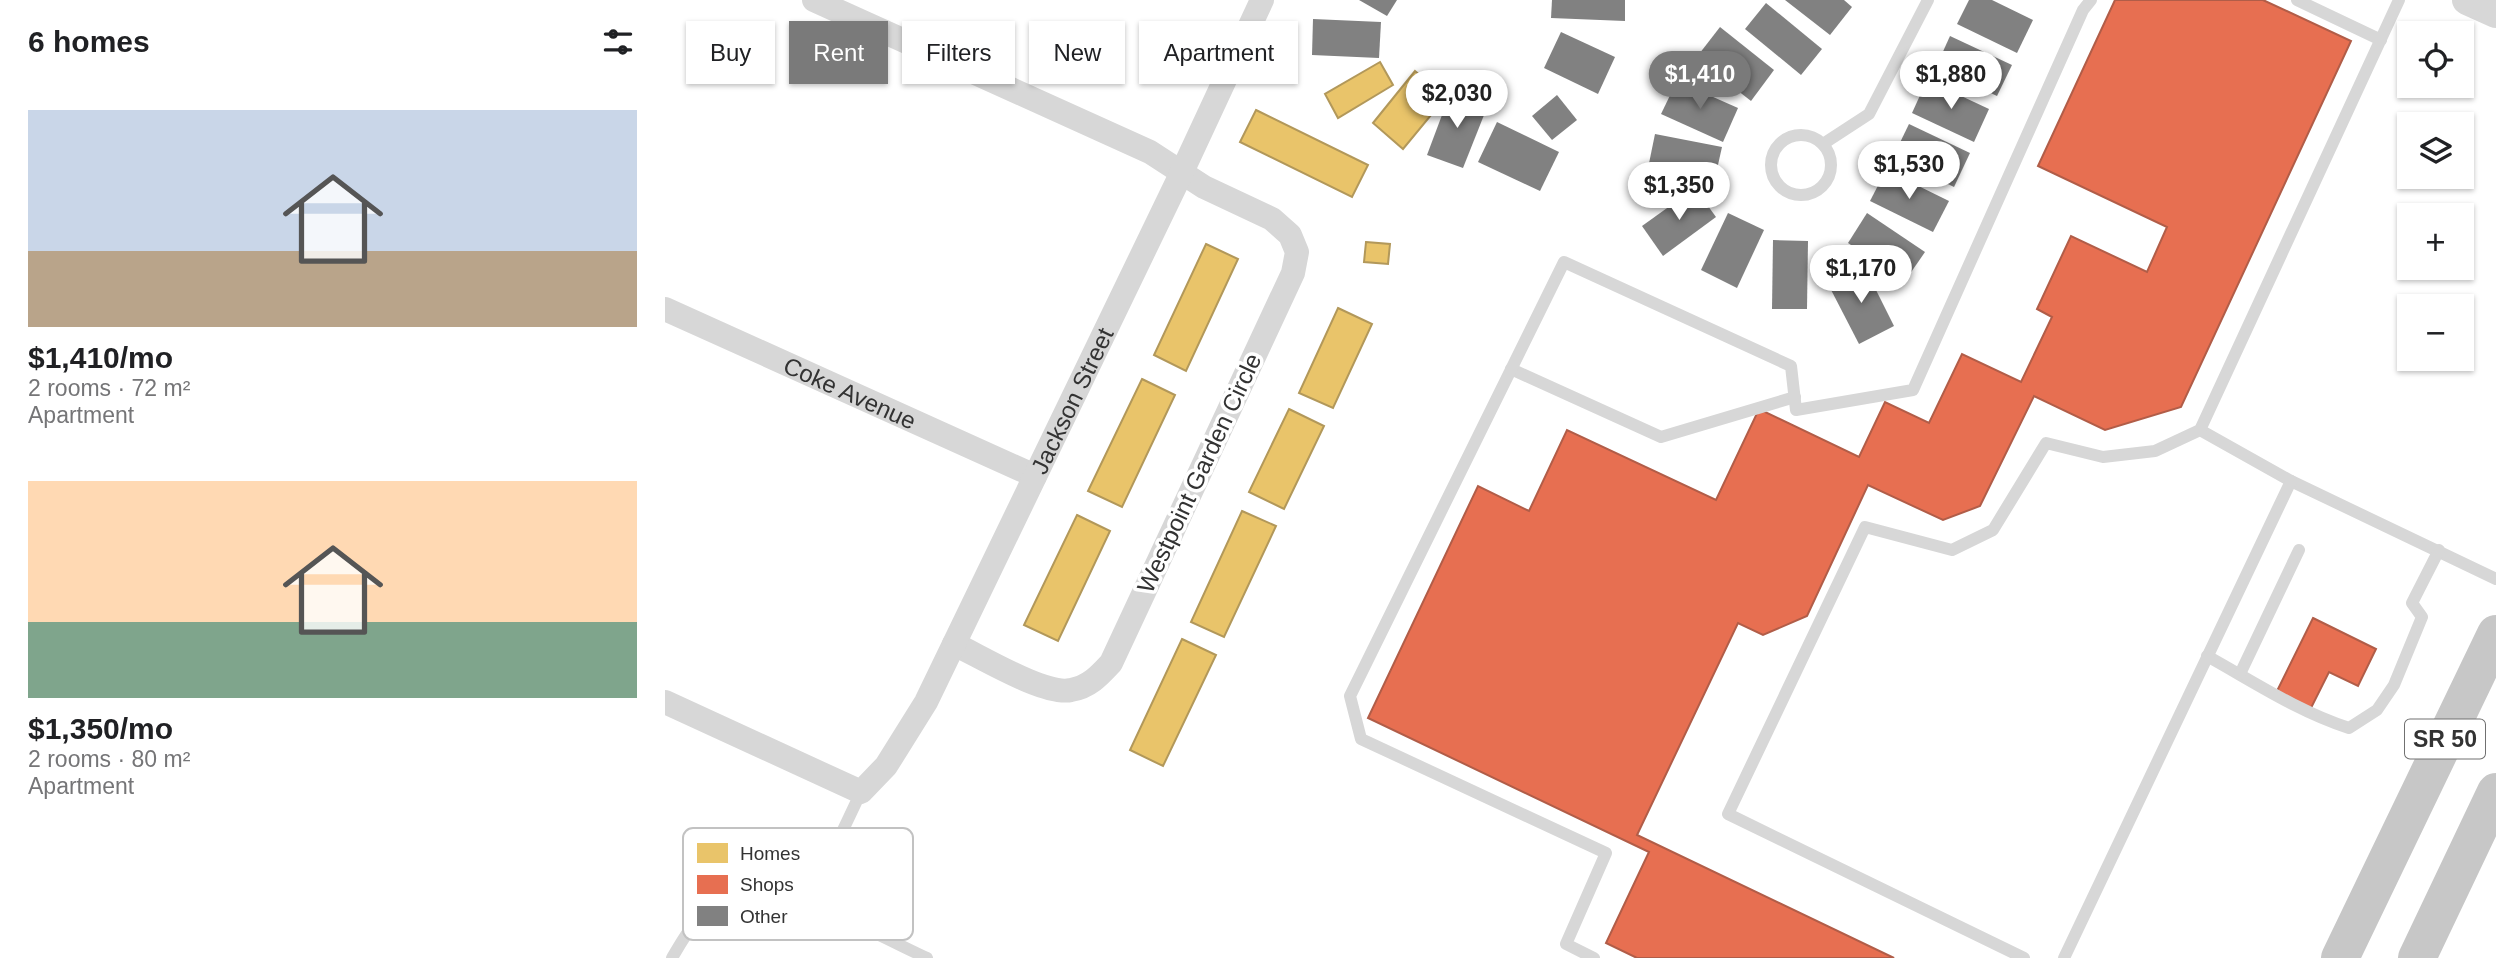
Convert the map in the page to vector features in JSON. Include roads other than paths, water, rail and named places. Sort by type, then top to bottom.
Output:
[{"type":"highway","name":"SR 50","points":[[2340,958],[2496,634]]},
{"type":"highway","name":"SR 50","points":[[2417,958],[2496,792]]},
{"type":"street","points":[[814,0],[1150,152],[1182,172]]},
{"type":"street","name":"Jackson Street","points":[[861,792],[886,766],[926,702],[1262,0]]},
{"type":"street","points":[[2466,0],[2496,13]]},
{"type":"street","name":"Westpoint Garden Circle","points":[[954,643],[1047,687],[1069,691],[1093,682],[1111,663],[1293,273],[1297,252],[1290,235],[1272,219],[1204,187],[1182,172]]},
{"type":"street","name":"Coke Avenue","points":[[665,309],[1035,476]]},
{"type":"street","points":[[665,702],[861,792]]},
{"type":"lane","points":[[1823,144],[1869,114],[1928,0]]},
{"type":"lane","points":[[1594,958],[1566,944],[1606,853],[1361,739],[1350,696],[1564,262],[1791,366],[1796,410],[1913,390],[2077,22],[2091,0]]},
{"type":"lane","points":[[2297,0],[2381,40]]},
{"type":"lane","points":[[2024,958],[1728,814],[1865,527],[1952,550],[1993,530],[2046,443],[2102,457],[2155,451],[2200,430],[2399,0]]},
{"type":"lane","points":[[1807,136],[1823,144],[1831,163],[1830,173],[1819,190],[1799,195],[1780,187],[1772,169],[1772,160],[1781,144],[1789,138],[1807,136]]},
{"type":"lane","points":[[1511,369],[1661,437],[1794,397]]},
{"type":"lane","points":[[2200,430],[2291,481],[2496,579]]},
{"type":"lane","points":[[2064,958],[2291,481]]},
{"type":"lane","points":[[2240,674],[2299,550]]},
{"type":"lane","points":[[2207,656],[2240,674],[2256,687],[2321,719],[2349,728],[2377,709],[2394,685],[2422,617],[2412,603],[2439,550]]},
{"type":"lane","points":[[844,828],[861,792]]},
{"type":"lane","points":[[672,958],[683,940]]},
{"type":"lane","points":[[887,940],[927,958]]}]
